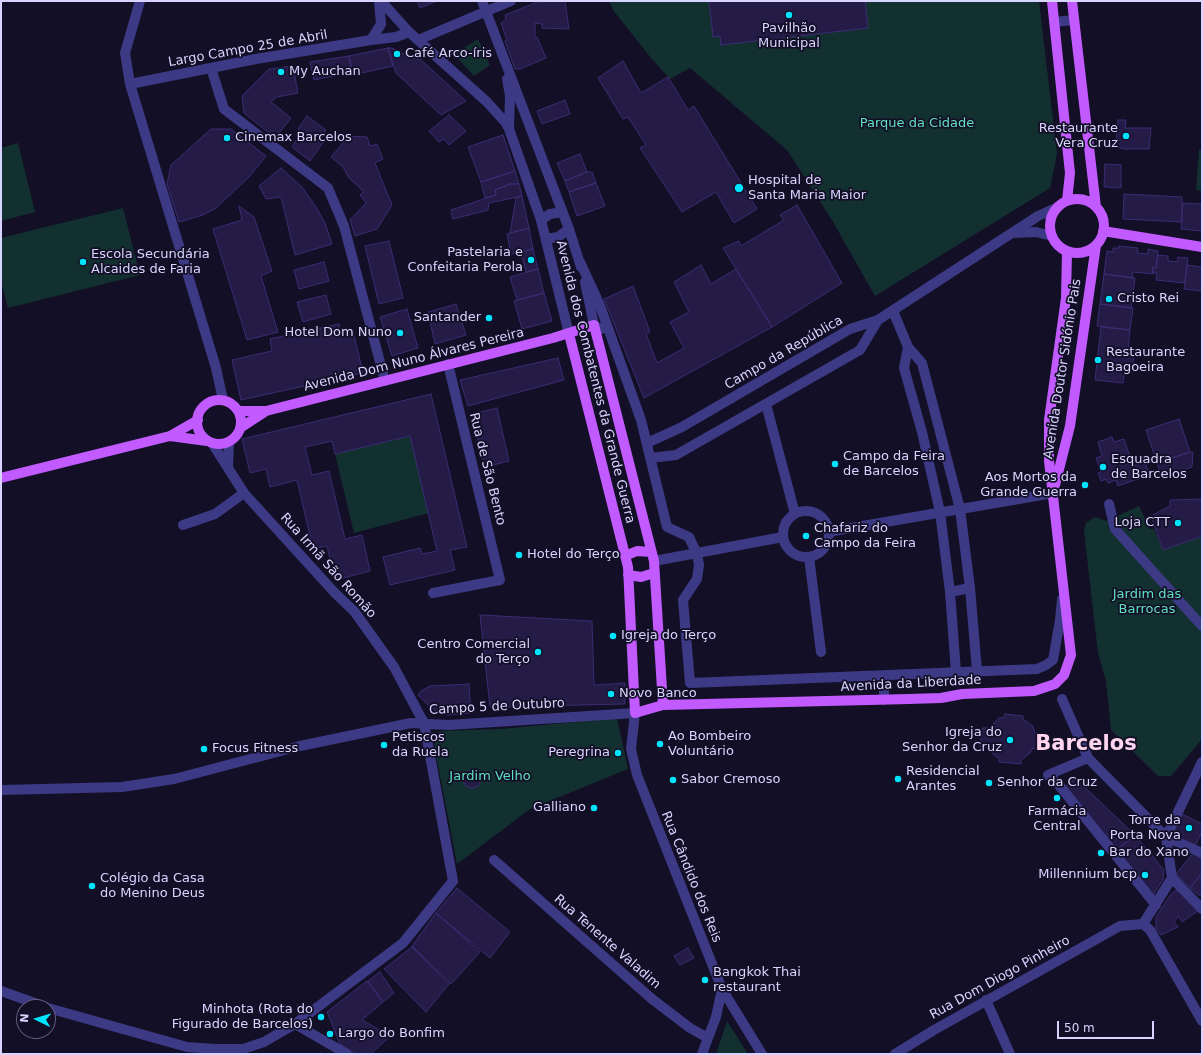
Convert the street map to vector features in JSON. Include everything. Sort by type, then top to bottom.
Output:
[{"type":"main road","points":[[1052,1],[1070,173],[1066,201]]},
{"type":"main road","points":[[1072,1],[1096,207]]},
{"type":"main road","points":[[1082,199],[1096,207],[1102,215],[1103,230],[1096,244],[1082,252],[1067,250],[1061,247],[1052,236],[1051,221],[1058,207],[1066,201],[1082,199]]},
{"type":"main road","points":[[1103,230],[1202,247]]},
{"type":"main road","name":"Avenida Doutor Sidónio Pais","points":[[1053,493],[1070,426],[1096,244]]},
{"type":"main road","name":"Avenida Doutor Sidónio Pais","points":[[1053,493],[1049,461],[1049,420],[1066,298],[1067,250]]},
{"type":"main road","name":"Avenida Dom Nuno Álvares Pereira","points":[[238,411],[266,411],[569,334],[594,326]]},
{"type":"main road","name":"Avenida dos Combatentes da Grande Guerra","points":[[594,326],[653,557],[663,705]]},
{"type":"main road","name":"Avenida dos Combatentes da Grande Guerra","points":[[569,334],[625,556],[628,575],[635,713]]},
{"type":"main road","points":[[210,442],[199,432],[198,420],[202,408],[207,404],[223,400],[230,403],[238,411],[241,422],[240,428]]},
{"type":"main road","name":"Avenida Dom Nuno Álvares Pereira","points":[[229,442],[234,438],[240,428],[266,411]]},
{"type":"main road","points":[[1,478],[170,436],[198,420]]},
{"type":"main road","points":[[170,436],[223,444],[229,442]]},
{"type":"main road","name":"Avenida da Liberdade","points":[[635,713],[663,705],[941,698],[962,694],[1034,691],[1055,684],[1064,675],[1071,655],[1064,578],[1053,493]]},
{"type":"main road","points":[[625,556],[637,551],[653,557]]},
{"type":"main road","points":[[628,575],[641,577],[654,573]]},
{"type":"street","points":[[140,1],[125,53],[130,84],[216,368],[223,400]]},
{"type":"street","points":[[380,1],[409,32],[486,102],[506,123],[508,129]]},
{"type":"street","points":[[371,40],[381,24],[380,1]]},
{"type":"street","name":"Avenida dos Combatentes da Grande Guerra","points":[[482,1],[569,229],[580,262],[594,326]]},
{"type":"street","points":[[418,40],[511,1]]},
{"type":"street","points":[[1054,22],[1074,20]]},
{"type":"street","name":"Largo Campo 25 de Abril","points":[[130,84],[211,68],[396,37],[409,32]]},
{"type":"street","name":"Avenida dos Combatentes da Grande Guerra","points":[[505,63],[510,96],[508,129],[541,220],[569,334]]},
{"type":"street","points":[[211,68],[224,109],[328,188],[344,226],[385,381]]},
{"type":"street","name":"Campo da República","points":[[647,443],[682,427],[850,329],[878,320],[894,311],[919,292],[1014,233],[1038,216],[1058,207]]},
{"type":"street","points":[[541,220],[550,214],[562,212]]},
{"type":"street","points":[[546,240],[558,238],[569,229]]},
{"type":"street","name":"Campo da República","points":[[1014,233],[1036,232],[1052,236]]},
{"type":"street","points":[[580,262],[612,338],[641,420],[668,527],[689,537],[697,554],[699,565],[697,579],[683,600],[690,683],[1037,669],[1046,666],[1053,660],[1060,620],[1064,578]]},
{"type":"street","points":[[894,311],[908,347],[922,363],[960,509],[970,588],[977,671]]},
{"type":"street","points":[[650,458],[676,455],[860,350],[878,320]]},
{"type":"street","points":[[594,326],[604,330],[612,338]]},
{"type":"street","points":[[908,347],[904,368],[922,432],[940,512],[950,592],[956,672]]},
{"type":"street","name":"Rua de São Bento","points":[[432,594],[500,580],[448,364]]},
{"type":"street","points":[[766,404],[795,514]]},
{"type":"street","points":[[922,432],[939,426]]},
{"type":"street","name":"Rua Irmã São Romão","points":[[210,442],[244,493],[334,592],[354,611],[394,667],[424,723]]},
{"type":"street","points":[[228,468],[229,442]]},
{"type":"street","points":[[183,525],[215,514],[244,493]]},
{"type":"street","points":[[828,532],[1053,493]]},
{"type":"street","points":[[1109,504],[1115,529],[1202,626]]},
{"type":"street","points":[[803,512],[812,512],[820,516],[826,523],[828,532],[828,541],[824,549],[809,557],[800,557],[792,552],[786,546],[783,537],[784,528],[788,520],[795,514],[803,512]]},
{"type":"street","points":[[653,557],[697,554],[783,537]]},
{"type":"street","points":[[809,557],[821,652]]},
{"type":"street","points":[[950,592],[970,588]]},
{"type":"street","points":[[884,676],[884,700]]},
{"type":"street","points":[[1062,698],[1088,758],[1166,837],[1202,853]]},
{"type":"street","name":"Campo 5 de Outubro","points":[[296,1024],[308,1012],[336,995],[403,943],[453,881],[424,723],[448,724],[635,713]]},
{"type":"street","name":"Rua Cândido dos Reis","points":[[635,713],[631,749],[636,775],[722,989],[762,1054]]},
{"type":"street","points":[[1,790],[122,787],[174,779],[300,746],[412,723],[424,723]]},
{"type":"street","points":[[1088,758],[1048,776],[1058,784],[1156,905]]},
{"type":"street","points":[[1202,762],[1166,837],[1172,878],[1202,909]]},
{"type":"street","name":"Rua Tenente Valadim","points":[[494,860],[652,999],[690,1028],[708,1038]]},
{"type":"street","points":[[1172,878],[1143,924],[1150,930],[1202,1021]]},
{"type":"street","name":"Rua Dom Diogo Pinheiro","points":[[894,1054],[986,1000],[1120,926],[1143,924]]},
{"type":"street","points":[[702,1054],[716,1017],[722,989]]},
{"type":"street","points":[[1,991],[24,999]]},
{"type":"street","points":[[986,1000],[1010,1054]]},
{"type":"street","points":[[56,1010],[187,1046],[200,1051],[243,1049]]},
{"type":"street","points":[[232,1054],[264,1042],[296,1024],[347,1054]]},
{"type":"street","points":[[695,1054],[708,1038]]},
{"type":"green space","name":"Parque da Cidade","points":[[609,1],[1039,1],[1057,154],[1050,188],[875,296],[832,220],[787,150],[690,68],[670,79],[651,58],[613,10]]},
{"type":"green space","points":[[478,39],[490,65],[474,76],[454,54]]},
{"type":"green space","points":[[18,143],[35,212],[1,221],[1,148]]},
{"type":"green space","points":[[1199,149],[1202,150],[1202,191],[1196,190]]},
{"type":"green space","points":[[123,208],[140,275],[8,308],[1,281],[1,238]]},
{"type":"green space","points":[[410,436],[429,513],[354,533],[335,454]]},
{"type":"green space","name":"Jardim das Barrocas","points":[[1139,506],[1150,529],[1154,529],[1163,550],[1202,536],[1202,739],[1171,776],[1158,776],[1111,730],[1106,681],[1098,653],[1084,531],[1086,523],[1095,517],[1106,521]]},
{"type":"green space","name":"Jardim Velho","points":[[617,718],[628,769],[530,809],[457,864],[434,745],[439,731],[501,729]]},
{"type":"green space","points":[[727,1021],[748,1054],[716,1054]]},
{"type":"building","points":[[417,1],[437,1],[420,8]]},
{"type":"building","points":[[540,1],[565,1],[569,29],[542,28],[542,24],[535,23],[535,37],[537,37],[546,58],[520,69],[515,69],[505,41],[507,40],[501,23],[506,19],[505,15]]},
{"type":"building","name":"Pavilhão Municipal","points":[[709,1],[865,1],[868,28],[721,45],[720,36],[713,37]]},
{"type":"building","points":[[388,48],[393,66],[353,75],[349,56]]},
{"type":"building","points":[[388,48],[392,48],[410,57],[413,55],[418,60],[419,58],[466,101],[441,115],[396,73]]},
{"type":"building","points":[[349,56],[352,72],[314,80],[310,62]]},
{"type":"building","points":[[623,61],[641,93],[668,77],[688,110],[694,106],[757,209],[734,223],[716,192],[682,212],[640,148],[646,145],[628,117],[623,119],[598,78]]},
{"type":"building","points":[[293,66],[298,93],[277,97],[271,102],[291,118],[275,138],[244,113],[242,96],[269,69]]},
{"type":"building","points":[[565,100],[570,114],[542,124],[537,111]]},
{"type":"building","points":[[449,115],[466,131],[449,145],[444,139],[439,142],[429,131]]},
{"type":"building","points":[[307,116],[326,130],[320,139],[324,141],[310,161],[292,147],[301,132],[298,129]]},
{"type":"building","points":[[1118,120],[1126,120],[1125,128],[1151,128],[1149,149],[1124,149],[1116,147]]},
{"type":"building","points":[[211,129],[231,129],[266,156],[249,177],[216,208],[203,215],[179,222],[167,184],[171,165]]},
{"type":"building","points":[[503,135],[515,171],[481,182],[468,147]]},
{"type":"building","points":[[349,136],[367,137],[370,146],[377,144],[383,159],[375,163],[392,205],[377,229],[355,236],[350,220],[366,203],[360,195],[364,192],[349,178],[343,167],[331,157]]},
{"type":"building","points":[[580,154],[587,172],[565,181],[557,163]]},
{"type":"building","points":[[1105,164],[1121,165],[1121,188],[1104,187]]},
{"type":"building","points":[[281,168],[302,187],[316,207],[325,223],[332,244],[295,255],[281,197],[266,199],[259,186]]},
{"type":"building","points":[[515,171],[519,184],[510,184],[495,190],[496,195],[485,198],[481,182]]},
{"type":"building","points":[[587,172],[592,172],[596,183],[569,192],[565,181]]},
{"type":"building","points":[[596,183],[605,206],[577,216],[569,192]]},
{"type":"building","points":[[510,184],[519,184],[522,196],[489,203],[488,210],[453,219],[451,210],[496,195],[495,190]]},
{"type":"building","points":[[1124,194],[1182,197],[1182,222],[1123,219]]},
{"type":"building","points":[[522,196],[529,228],[510,233],[516,198]]},
{"type":"building","points":[[1183,203],[1202,204],[1202,231],[1181,229]]},
{"type":"building","points":[[797,205],[842,283],[772,327],[723,248],[739,241],[741,246],[784,220],[780,215]]},
{"type":"building","points":[[239,206],[254,217],[272,271],[261,276],[278,332],[247,340],[213,229],[242,220]]},
{"type":"building","points":[[529,228],[533,249],[511,254],[507,234]]},
{"type":"building","points":[[389,241],[403,298],[379,304],[365,246]]},
{"type":"building","points":[[1119,246],[1138,248],[1137,253],[1148,254],[1148,249],[1158,251],[1156,268],[1153,267],[1153,274],[1133,272],[1132,278],[1104,274],[1107,251],[1113,252],[1113,248],[1119,248]]},
{"type":"building","points":[[533,249],[538,269],[526,272],[521,252]]},
{"type":"building","points":[[1158,255],[1168,256],[1168,261],[1177,262],[1178,257],[1188,258],[1185,283],[1156,280],[1157,273],[1153,273],[1153,267],[1156,268]]},
{"type":"building","points":[[324,262],[329,281],[299,289],[294,270]]},
{"type":"building","points":[[701,265],[711,284],[736,269],[772,327],[644,398],[604,299],[633,286],[650,332],[646,334],[657,363],[684,348],[670,322],[689,312],[674,282]]},
{"type":"building","points":[[1187,265],[1202,267],[1202,291],[1184,289]]},
{"type":"building","points":[[538,269],[544,293],[517,300],[510,277]]},
{"type":"building","points":[[1104,274],[1135,278],[1131,308],[1100,304]]},
{"type":"building","points":[[544,293],[552,321],[522,329],[514,301]]},
{"type":"building","points":[[326,295],[331,314],[303,322],[297,302]]},
{"type":"building","points":[[456,304],[466,335],[435,344],[428,312]]},
{"type":"building","points":[[1100,304],[1133,308],[1130,330],[1097,326]]},
{"type":"building","points":[[407,309],[418,348],[392,356],[380,317]]},
{"type":"building","points":[[339,324],[341,334],[353,331],[363,373],[241,400],[232,360],[272,351],[270,339]]},
{"type":"building","points":[[1101,327],[1130,330],[1128,351],[1134,352],[1133,364],[1126,363],[1123,383],[1095,380]]},
{"type":"building","points":[[558,358],[564,380],[468,406],[460,380]]},
{"type":"building","points":[[431,394],[467,547],[450,550],[455,570],[390,585],[383,557],[420,548],[422,554],[437,551],[410,436],[335,454],[332,441],[305,447],[312,475],[329,471],[345,539],[362,535],[370,571],[335,580],[327,546],[313,549],[297,480],[270,487],[266,469],[250,473],[242,439]]},
{"type":"building","points":[[497,408],[509,461],[485,467],[472,414]]},
{"type":"building","points":[[1179,419],[1190,452],[1157,463],[1146,430]]},
{"type":"building","points":[[1112,437],[1114,442],[1124,439],[1133,466],[1145,462],[1149,475],[1118,486],[1116,480],[1108,483],[1106,479],[1101,481],[1098,473],[1101,472],[1096,458],[1102,456],[1098,442]]},
{"type":"building","points":[[1193,452],[1192,467],[1162,478],[1157,463]]},
{"type":"building","name":"Loja CTT","points":[[1202,499],[1202,536],[1163,550],[1151,516],[1170,506],[1170,500]]},
{"type":"building","name":"Centro Comercial do Terço","points":[[480,615],[592,621],[594,685],[625,683],[625,704],[490,707]]},
{"type":"building","points":[[469,684],[471,713],[447,715],[438,712],[418,695],[421,691],[430,686]]},
{"type":"building","name":"Igreja do Senhor da Cruz","points":[[1005,714],[1023,716],[1023,719],[1033,726],[1035,733],[1040,733],[1038,749],[1033,748],[1030,753],[1021,760],[1021,764],[999,762],[999,759],[988,747],[980,747],[982,728],[989,728],[999,718],[1005,717]]},
{"type":"building","points":[[472,770],[478,773],[481,779],[478,785],[472,788],[466,785],[463,779],[466,773]]},
{"type":"building","points":[[1075,778],[1135,835],[1116,851],[1063,789]]},
{"type":"building","name":"Torre da Porta Nova","points":[[1182,814],[1202,824],[1202,832],[1195,846],[1172,835]]},
{"type":"building","points":[[1135,835],[1164,870],[1163,880],[1152,896],[1116,851]]},
{"type":"building","points":[[1194,852],[1202,860],[1202,873],[1190,888],[1176,874]]},
{"type":"building","points":[[1202,873],[1202,894],[1200,896],[1190,888]]},
{"type":"building","points":[[457,888],[510,932],[490,958],[436,913]]},
{"type":"building","points":[[1176,890],[1199,910],[1182,922],[1178,916],[1174,922],[1178,927],[1161,935],[1156,929],[1156,917],[1171,894]]},
{"type":"building","points":[[436,913],[480,952],[451,984],[412,946]]},
{"type":"building","points":[[412,947],[449,984],[426,1012],[384,969]]},
{"type":"building","points":[[688,948],[694,958],[680,965],[674,956]]},
{"type":"building","points":[[380,972],[394,993],[383,1002],[368,981]]},
{"type":"building","points":[[367,981],[383,1002],[362,1020],[390,1036],[371,1054],[355,1054],[340,1044],[327,1012]]},
{"type":"place","name":"Pavilhão Municipal","points":[[789,15]]},
{"type":"place","name":"Café Arco-íris","points":[[397,54]]},
{"type":"place","name":"My Auchan","points":[[281,72]]},
{"type":"place","name":"Restaurante Vera Cruz","points":[[1126,136]]},
{"type":"place","name":"Cinemax Barcelos","points":[[227,138]]},
{"type":"place","name":"Hospital de Santa Maria Maior","points":[[739,188]]},
{"type":"place","name":"Pastelaria e Confeitaria Perola","points":[[531,260]]},
{"type":"place","name":"Escola Secundária Alcaides de Faria","points":[[83,262]]},
{"type":"place","name":"Cristo Rei","points":[[1109,299]]},
{"type":"place","name":"Santander","points":[[489,318]]},
{"type":"place","name":"Hotel Dom Nuno","points":[[400,333]]},
{"type":"place","name":"Restaurante Bagoeira","points":[[1098,360]]},
{"type":"place","name":"Campo da Feira de Barcelos","points":[[835,464]]},
{"type":"place","name":"Esquadra de Barcelos","points":[[1103,467]]},
{"type":"place","name":"Aos Mortos da Grande Guerra","points":[[1085,485]]},
{"type":"place","name":"Loja CTT","points":[[1178,523]]},
{"type":"place","name":"Chafariz do Campo da Feira","points":[[806,536]]},
{"type":"place","name":"Hotel do Terço","points":[[519,555]]},
{"type":"place","name":"Igreja do Terço","points":[[613,636]]},
{"type":"place","name":"Centro Comercial do Terço","points":[[538,652]]},
{"type":"place","name":"Novo Banco","points":[[611,694]]},
{"type":"place","name":"Igreja do Senhor da Cruz","points":[[1010,740]]},
{"type":"place","name":"Ao Bombeiro Voluntário","points":[[660,744]]},
{"type":"place","name":"Petiscos da Ruela","points":[[384,745]]},
{"type":"place","name":"Focus Fitness","points":[[204,749]]},
{"type":"place","name":"Peregrina","points":[[618,753]]},
{"type":"place","name":"Residencial Arantes","points":[[898,779]]},
{"type":"place","name":"Sabor Cremoso","points":[[673,780]]},
{"type":"place","name":"Senhor da Cruz","points":[[989,783]]},
{"type":"place","name":"Farmácia Central","points":[[1057,798]]},
{"type":"place","name":"Galliano","points":[[594,808]]},
{"type":"place","name":"Torre da Porta Nova","points":[[1189,828]]},
{"type":"place","name":"Bar do Xano","points":[[1101,853]]},
{"type":"place","name":"Millennium bcp","points":[[1145,875]]},
{"type":"place","name":"Colégio da Casa do Menino Deus","points":[[92,886]]},
{"type":"place","name":"Bangkok Thai restaurant","points":[[705,980]]},
{"type":"place","name":"Minhota (Rota do Figurado de Barcelos)","points":[[321,1017]]},
{"type":"place","name":"Largo do Bonfim","points":[[330,1034]]},
{"type":"district","name":"Barcelos","points":[[1086,745]]}]
